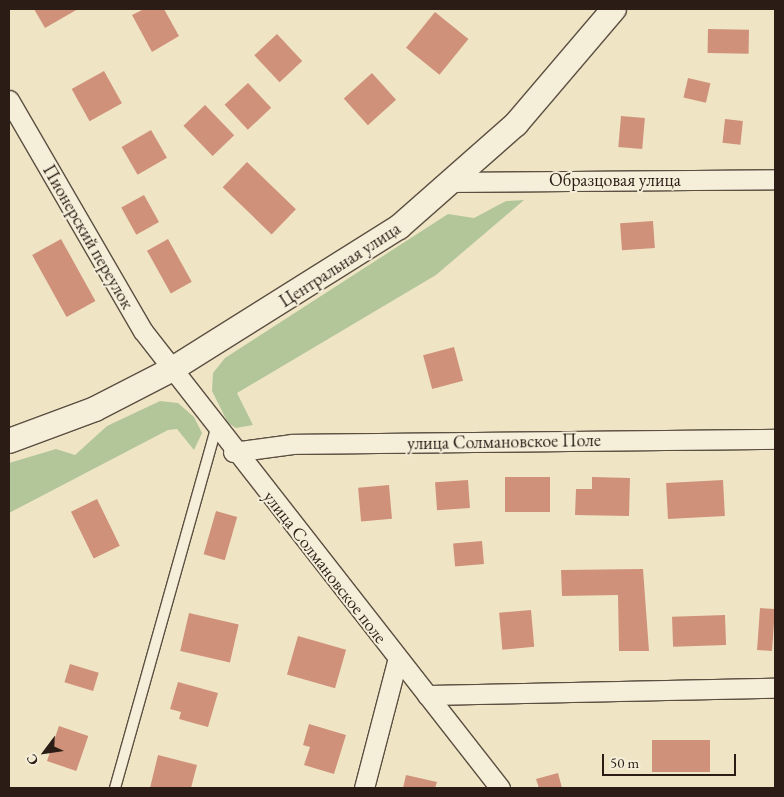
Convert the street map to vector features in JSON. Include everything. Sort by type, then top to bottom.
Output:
[{"type":"street","name":"Центральная улица","points":[[9,441],[95,409],[171,370],[346,263],[456,182],[516,124],[614,9]]},
{"type":"street","name":"Пионерский переулок","points":[[9,100],[143,331],[171,370]]},
{"type":"street","name":"Образцовая улица","points":[[456,182],[775,179]]},
{"type":"street","name":"улица Солмановское поле","points":[[171,370],[234,452],[379,630],[396,661],[364,788]]},
{"type":"street","name":"улица Солмановское Поле","points":[[234,452],[292,444],[775,439]]},
{"type":"street","points":[[396,661],[427,695],[500,788]]},
{"type":"street","points":[[427,695],[775,688]]},
{"type":"lane","points":[[114,788],[216,428]]},
{"type":"green space","points":[[524,200],[436,275],[237,393],[253,425],[236,428],[228,423],[212,391],[213,373],[225,358],[448,214],[474,218],[506,201]]},
{"type":"green space","points":[[160,401],[178,403],[194,417],[202,433],[194,450],[177,429],[168,430],[9,513],[9,463],[56,449],[75,455],[107,426]]},
{"type":"building","points":[[34,9],[78,9],[45,28]]},
{"type":"building","points":[[144,9],[164,9],[179,36],[152,52],[132,15]]},
{"type":"building","points":[[435,12],[468,39],[439,75],[406,48]]},
{"type":"building","points":[[708,29],[749,30],[749,54],[708,53]]},
{"type":"building","points":[[277,34],[302,61],[280,82],[254,55]]},
{"type":"building","points":[[104,71],[122,103],[90,121],[72,89]]},
{"type":"building","points":[[372,73],[396,100],[368,125],[344,98]]},
{"type":"building","points":[[688,78],[710,83],[706,103],[684,97]]},
{"type":"building","points":[[248,83],[271,108],[248,130],[225,105]]},
{"type":"building","points":[[205,105],[234,135],[213,156],[183,126]]},
{"type":"building","points":[[621,116],[645,118],[642,149],[618,147]]},
{"type":"building","points":[[725,119],[743,121],[740,145],[722,143]]},
{"type":"building","points":[[151,130],[167,158],[138,175],[122,147]]},
{"type":"building","points":[[247,162],[296,209],[272,234],[223,187]]},
{"type":"building","points":[[144,195],[159,222],[136,235],[121,208]]},
{"type":"building","points":[[653,221],[655,248],[622,250],[620,223]]},
{"type":"building","points":[[61,239],[95,301],[67,317],[32,255]]},
{"type":"building","points":[[168,239],[192,282],[171,293],[147,251]]},
{"type":"building","points":[[454,347],[463,381],[432,389],[423,355]]},
{"type":"building","points":[[505,477],[550,477],[550,512],[505,512]]},
{"type":"building","points":[[592,477],[630,478],[629,516],[575,515],[576,489],[592,489]]},
{"type":"building","points":[[468,480],[470,508],[437,510],[435,482]]},
{"type":"building","points":[[723,480],[725,516],[668,519],[666,483]]},
{"type":"building","points":[[389,485],[392,519],[361,522],[358,488]]},
{"type":"building","points":[[97,499],[120,546],[94,558],[71,512]]},
{"type":"building","points":[[216,511],[237,517],[225,560],[204,554]]},
{"type":"building","points":[[482,541],[484,564],[455,566],[453,544]]},
{"type":"building","points":[[643,569],[649,651],[619,651],[618,595],[562,596],[561,570]]},
{"type":"building","points":[[760,608],[775,609],[772,651],[757,650]]},
{"type":"building","points":[[531,610],[534,647],[502,650],[499,613]]},
{"type":"building","points":[[189,613],[239,624],[230,662],[180,651]]},
{"type":"building","points":[[725,615],[726,645],[673,647],[672,617]]},
{"type":"building","points":[[298,636],[346,650],[335,688],[287,674]]},
{"type":"building","points":[[70,664],[99,673],[93,691],[64,682]]},
{"type":"building","points":[[178,682],[218,693],[208,727],[179,719],[181,712],[170,709]]},
{"type":"building","points":[[309,724],[346,735],[334,774],[304,765],[310,747],[303,745]]},
{"type":"building","points":[[59,726],[88,736],[76,771],[47,761]]},
{"type":"building","points":[[652,740],[710,740],[710,772],[652,772]]},
{"type":"building","points":[[158,755],[197,765],[191,788],[150,788]]},
{"type":"building","points":[[558,773],[562,788],[539,788],[536,779]]},
{"type":"building","points":[[406,775],[437,782],[435,788],[403,788]]}]
